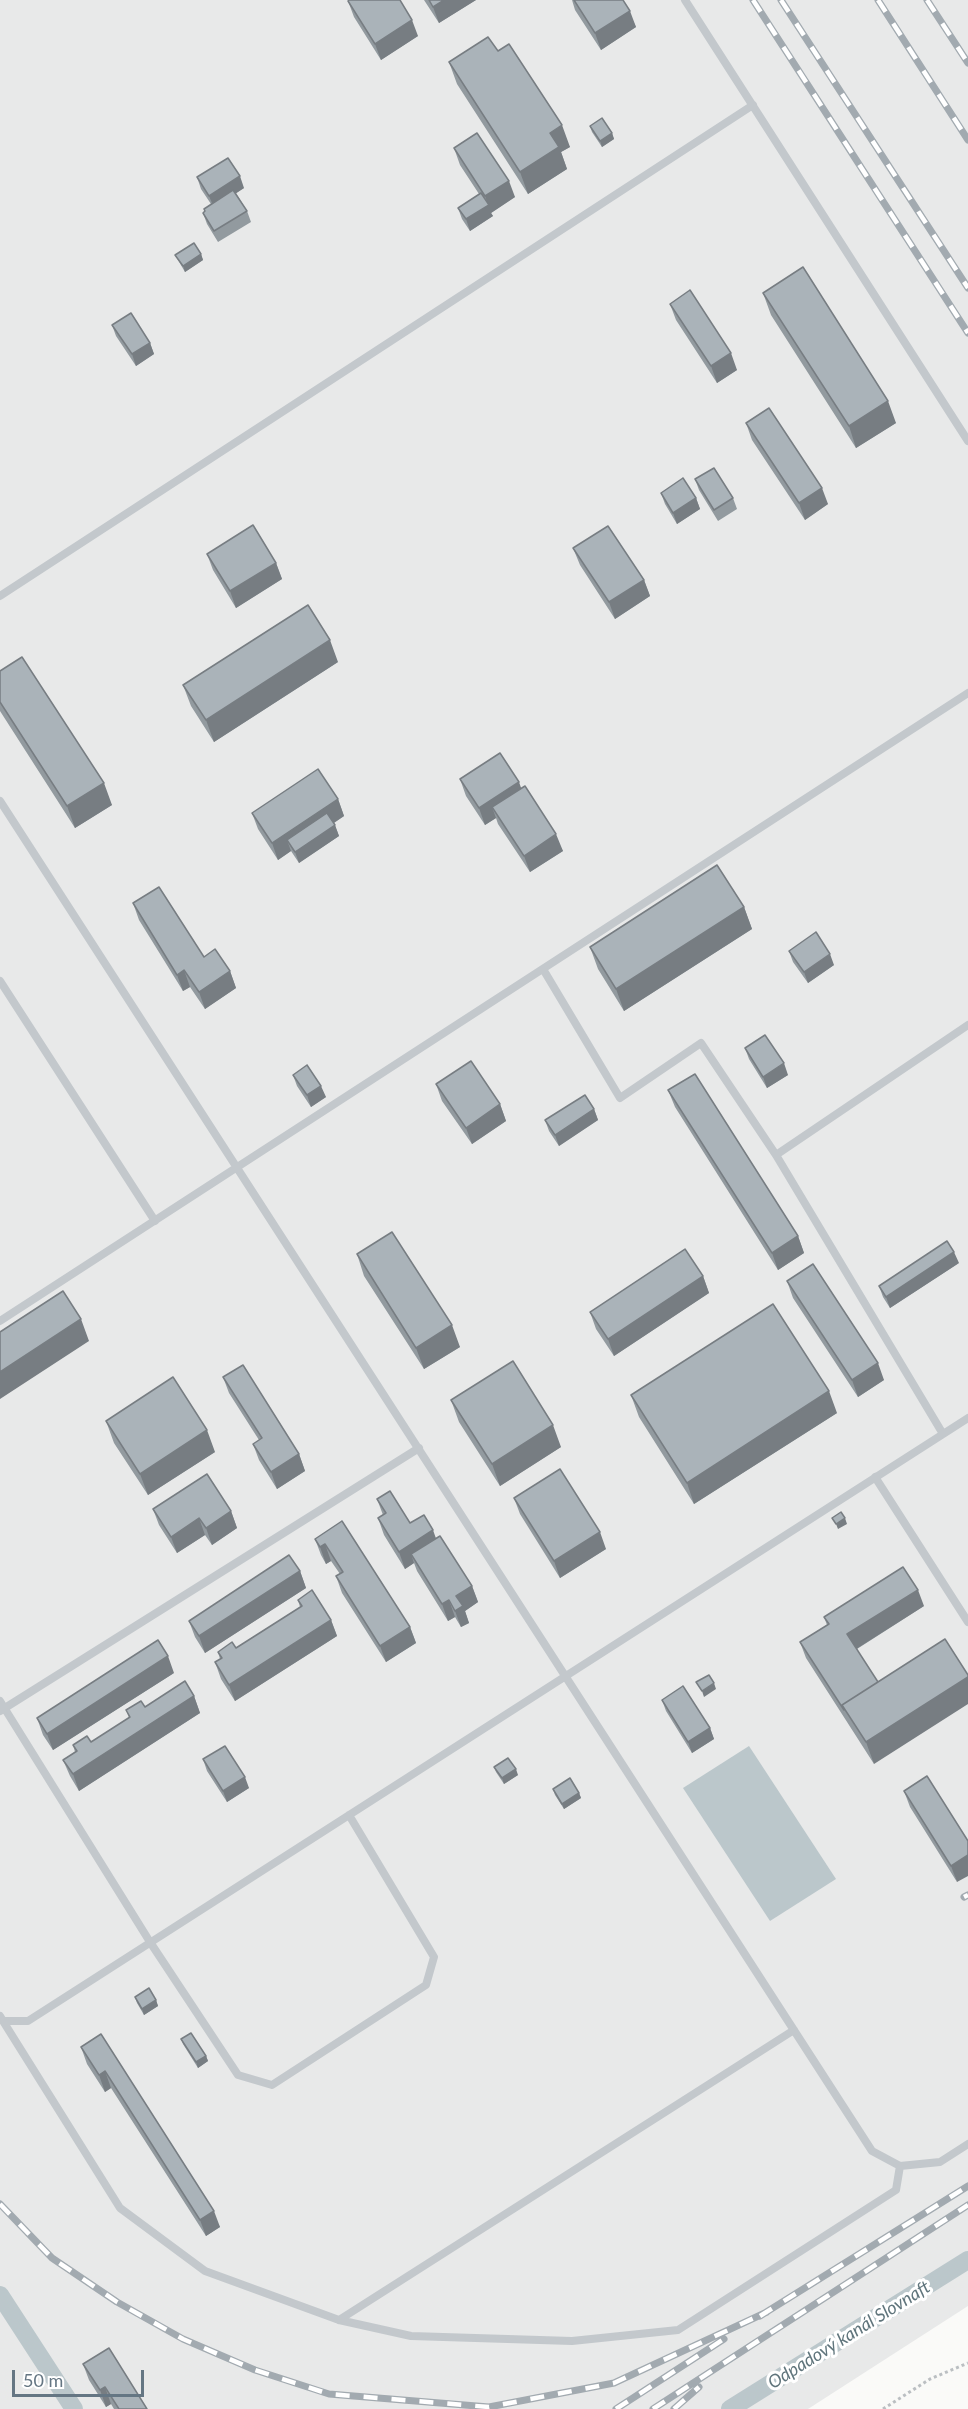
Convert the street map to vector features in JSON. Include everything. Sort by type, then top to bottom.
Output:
[{"type":"lane","points":[[685,0],[968,441]]},
{"type":"lane","points":[[0,596],[753,105]]},
{"type":"lane","points":[[0,1321],[968,693]]},
{"type":"lane","points":[[0,801],[872,2151],[900,2166],[940,2162],[968,2144]]},
{"type":"lane","points":[[543,969],[620,1098],[701,1043],[776,1155],[943,1434]]},
{"type":"lane","points":[[0,981],[155,1221]]},
{"type":"lane","points":[[776,1155],[968,1025]]},
{"type":"lane","points":[[2,2019],[28,2021],[968,1418]]},
{"type":"lane","points":[[349,1815],[434,1957],[426,1986],[272,2085],[238,2075],[150,1942],[2,1707],[419,1448]]},
{"type":"lane","points":[[874,1477],[968,1622]]},
{"type":"lane","points":[[2,2019],[120,2208],[205,2271],[339,2320],[411,2336],[572,2341],[678,2330],[896,2190],[900,2166]]},
{"type":"lane","points":[[339,2320],[794,2030]]},
{"type":"path","points":[[883,2409],[930,2379],[968,2363]]},
{"type":"shaded area","points":[[0,0],[968,0],[968,2306],[808,2409],[0,2409]]},
{"type":"shaded area","points":[[749,1746],[836,1879],[770,1921],[683,1788]]},
{"type":"building","points":[[349,0],[400,0],[412,20],[375,44]]},
{"type":"building","points":[[429,0],[444,0],[433,7]]},
{"type":"building","points":[[574,0],[623,0],[630,11],[595,33]]},
{"type":"building","points":[[488,37],[498,51],[509,44],[562,125],[550,133],[559,147],[520,172],[449,62]]},
{"type":"building","points":[[602,118],[612,133],[600,141],[590,126]]},
{"type":"building","points":[[477,133],[509,181],[485,196],[454,148]]},
{"type":"building","points":[[228,158],[240,176],[209,196],[197,177]]},
{"type":"building","points":[[233,190],[247,211],[214,231],[203,213],[204,209]]},
{"type":"building","points":[[481,193],[489,205],[466,219],[458,208]]},
{"type":"building","points":[[194,243],[201,254],[183,266],[175,255]]},
{"type":"building","points":[[803,267],[888,401],[849,426],[763,293]]},
{"type":"building","points":[[690,290],[731,353],[711,366],[670,304]]},
{"type":"building","points":[[131,313],[150,343],[132,354],[112,325]]},
{"type":"building","points":[[769,408],[822,488],[799,503],[746,423]]},
{"type":"building","points":[[714,468],[733,498],[714,510],[695,479]]},
{"type":"building","points":[[683,478],[696,498],[673,513],[661,493]]},
{"type":"building","points":[[253,525],[276,563],[230,591],[207,554]]},
{"type":"building","points":[[608,526],[644,580],[609,602],[573,548]]},
{"type":"building","points":[[308,605],[330,640],[206,720],[183,685]]},
{"type":"building","points":[[22,657],[104,783],[67,806],[0,702],[0,671]]},
{"type":"building","points":[[500,753],[519,782],[479,808],[460,779]]},
{"type":"building","points":[[318,769],[338,799],[272,843],[252,813]]},
{"type":"building","points":[[525,786],[556,834],[524,856],[492,807]]},
{"type":"building","points":[[327,813],[335,825],[295,852],[287,840]]},
{"type":"building","points":[[717,865],[744,907],[616,989],[590,947]]},
{"type":"building","points":[[159,887],[204,957],[215,949],[230,971],[199,992],[184,970],[177,975],[133,903]]},
{"type":"building","points":[[816,932],[830,954],[804,972],[789,951]]},
{"type":"building","points":[[765,1035],[784,1063],[763,1077],[745,1048]]},
{"type":"building","points":[[471,1061],[500,1104],[466,1128],[436,1084]]},
{"type":"building","points":[[307,1065],[321,1086],[307,1095],[293,1075]]},
{"type":"building","points":[[695,1074],[798,1236],[772,1253],[668,1090]]},
{"type":"building","points":[[585,1095],[594,1109],[555,1135],[545,1120]]},
{"type":"building","points":[[392,1232],[452,1325],[416,1348],[357,1254]]},
{"type":"building","points":[[947,1241],[954,1252],[886,1297],[879,1286]]},
{"type":"building","points":[[685,1249],[703,1276],[608,1339],[590,1312]]},
{"type":"building","points":[[813,1264],[878,1363],[852,1380],[787,1281]]},
{"type":"building","points":[[63,1291],[81,1319],[0,1372],[0,1332]]},
{"type":"building","points":[[773,1304],[829,1391],[687,1483],[631,1395]]},
{"type":"building","points":[[513,1361],[553,1425],[492,1464],[451,1400]]},
{"type":"building","points":[[243,1365],[299,1454],[271,1472],[253,1444],[262,1438],[223,1377]]},
{"type":"building","points":[[173,1377],[207,1430],[140,1474],[106,1421]]},
{"type":"building","points":[[560,1469],[600,1532],[554,1561],[514,1498]]},
{"type":"building","points":[[207,1474],[231,1511],[206,1528],[199,1518],[171,1537],[153,1509]]},
{"type":"building","points":[[390,1491],[410,1523],[424,1515],[433,1530],[399,1552],[378,1518],[386,1513],[377,1499]]},
{"type":"building","points":[[841,1512],[845,1518],[836,1524],[832,1518]]},
{"type":"building","points":[[342,1521],[410,1627],[380,1646],[336,1576],[343,1572],[325,1544],[320,1547],[315,1539]]},
{"type":"building","points":[[440,1536],[472,1586],[456,1596],[463,1606],[455,1611],[449,1600],[442,1604],[411,1554]]},
{"type":"building","points":[[289,1555],[300,1571],[199,1636],[189,1621]]},
{"type":"building","points":[[903,1567],[918,1590],[847,1634],[878,1682],[842,1705],[844,1710],[800,1642],[829,1624],[824,1617]]},
{"type":"building","points":[[312,1590],[331,1620],[229,1685],[215,1662],[222,1658],[218,1652],[232,1642],[236,1648],[302,1606],[298,1600]]},
{"type":"building","points":[[945,1639],[968,1677],[866,1742],[842,1705]]},
{"type":"building","points":[[158,1640],[168,1656],[47,1734],[37,1718]]},
{"type":"building","points":[[709,1675],[714,1683],[702,1691],[696,1682]]},
{"type":"building","points":[[185,1681],[194,1696],[73,1774],[63,1760],[77,1751],[73,1745],[87,1736],[91,1742],[130,1717],[126,1710],[141,1701],[145,1707]]},
{"type":"building","points":[[683,1686],[710,1728],[688,1742],[662,1700]]},
{"type":"building","points":[[225,1746],[245,1777],[223,1791],[203,1759]]},
{"type":"building","points":[[508,1758],[516,1769],[502,1778],[494,1767]]},
{"type":"building","points":[[927,1776],[968,1841],[968,1855],[951,1866],[904,1791]]},
{"type":"building","points":[[570,1778],[579,1793],[562,1804],[553,1789]]},
{"type":"building","points":[[149,1988],[156,2000],[142,2009],[135,1997]]},
{"type":"building","points":[[191,2033],[206,2056],[196,2062],[181,2039]]},
{"type":"building","points":[[101,2034],[214,2211],[200,2220],[105,2071],[99,2075],[81,2047]]},
{"type":"building","points":[[109,2348],[147,2409],[119,2409],[105,2387],[100,2390],[83,2364]]},
{"type":"waterway","name":"Odpadový kanál Slovnaft","points":[[730,2409],[968,2260]]},
{"type":"waterway","name":"Odpadový kanál Slovnaft","points":[[0,2295],[74,2409]]},
{"type":"railway","points":[[753,0],[968,333]]},
{"type":"railway","points":[[781,0],[968,288]]},
{"type":"railway","points":[[878,0],[968,140]]},
{"type":"railway","points":[[927,0],[968,63]]},
{"type":"railway","points":[[964,1897],[968,1895]]},
{"type":"railway","points":[[760,2316],[968,2186]]},
{"type":"railway","points":[[0,2204],[52,2258],[117,2302],[183,2339],[255,2370],[329,2394],[489,2407],[614,2383],[767,2312]]},
{"type":"railway","points":[[653,2409],[968,2205]]},
{"type":"railway","points":[[616,2409],[724,2339]]},
{"type":"railway","points":[[674,2409],[699,2387]]}]
